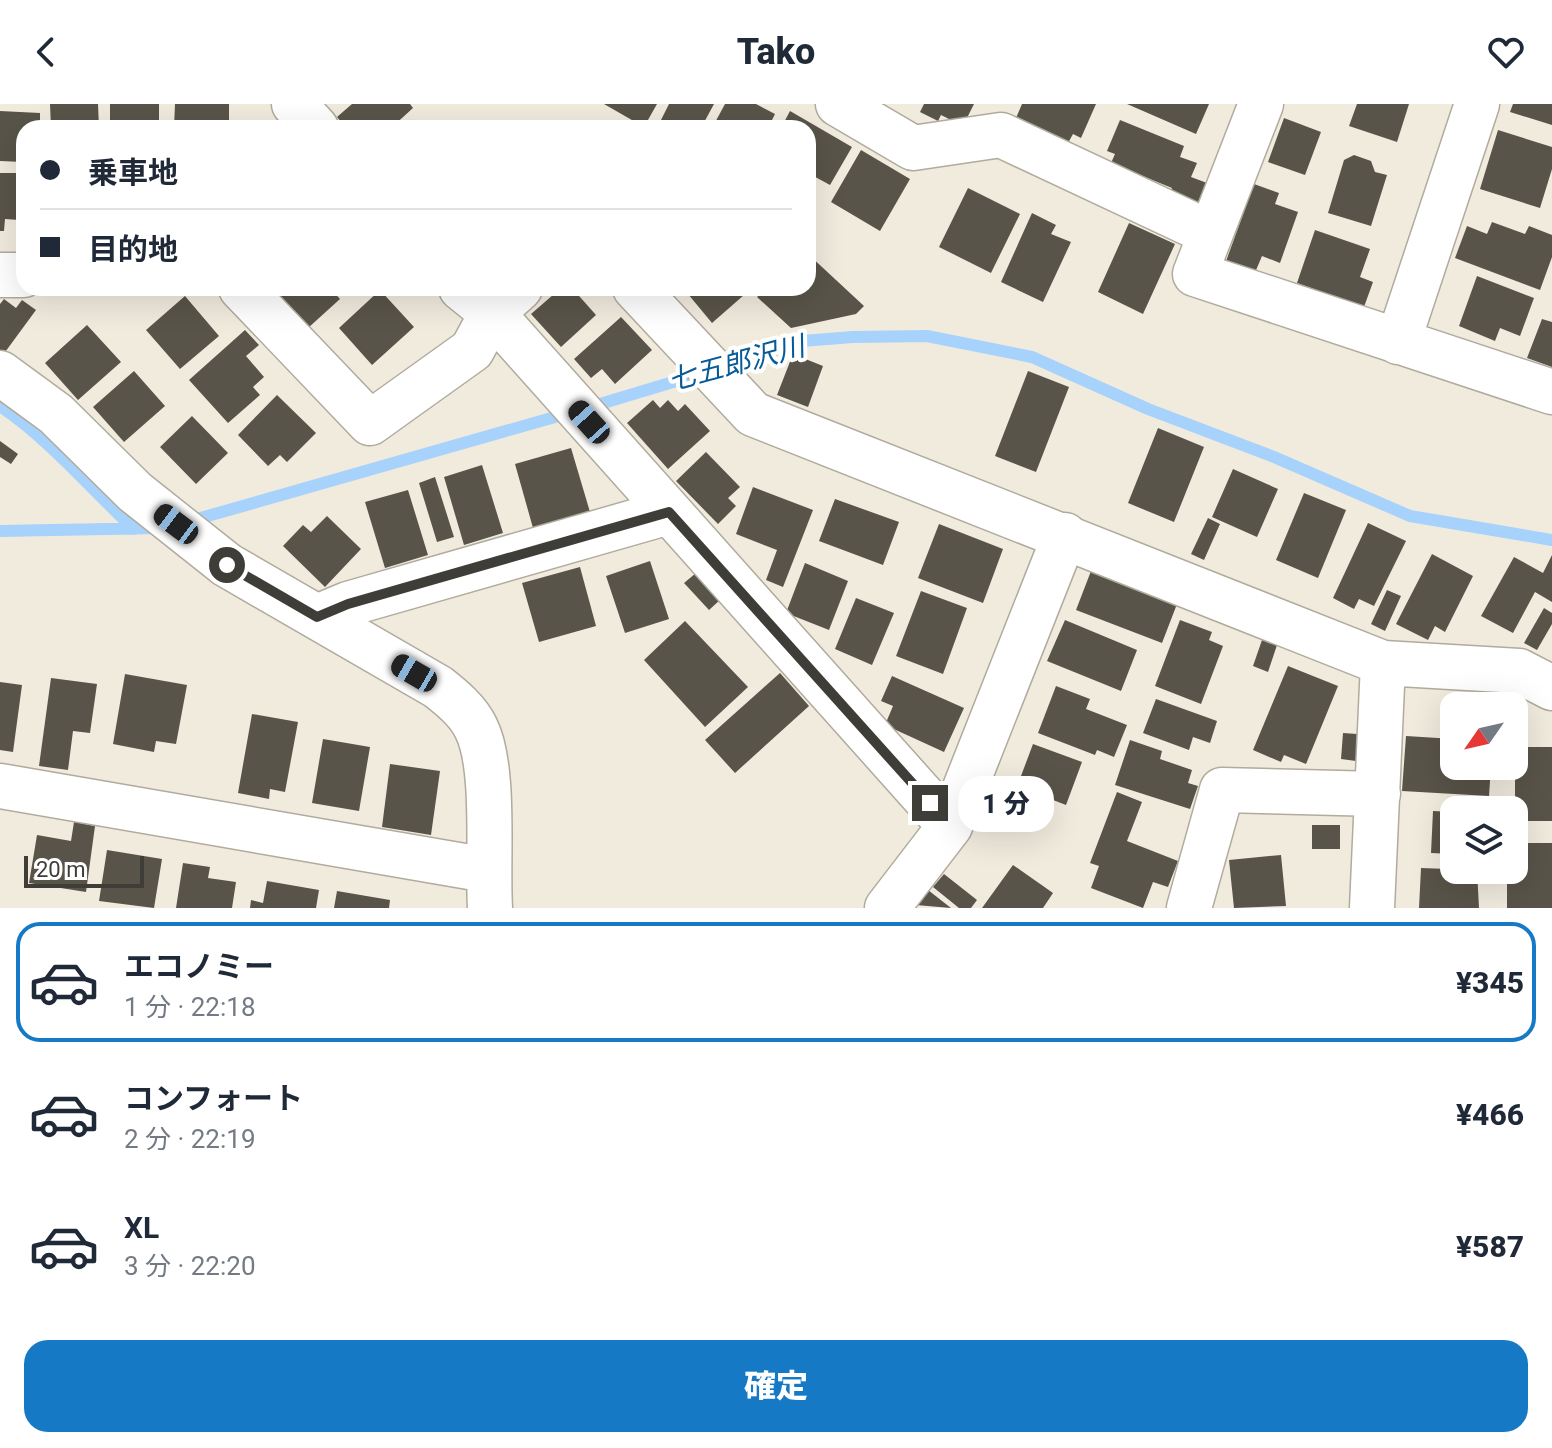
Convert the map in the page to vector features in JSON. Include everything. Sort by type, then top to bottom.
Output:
[{"type":"street","points":[[294,104],[309,120]]},
{"type":"street","points":[[838,104],[913,148],[1001,135],[1210,233]]},
{"type":"street","points":[[1261,104],[1195,274],[1552,392]]},
{"type":"street","points":[[1398,342],[1477,104]]},
{"type":"street","points":[[249,296],[370,423],[472,350],[491,296]]},
{"type":"street","points":[[491,296],[580,412],[950,826]]},
{"type":"street","points":[[643,296],[711,365],[753,414],[1383,663],[1519,671],[1552,688]]},
{"type":"street","points":[[0,373],[56,414],[157,509],[227,565],[438,687],[475,725],[486,765],[488,889],[0,786]]},
{"type":"street","points":[[317,617],[348,604],[669,512]]},
{"type":"street","points":[[887,908],[950,826],[1065,535]]},
{"type":"street","points":[[1372,908],[1383,663]]},
{"type":"street","points":[[1189,908],[1222,790],[1378,794]]},
{"type":"building","points":[[50,104],[98,104],[99,120],[51,120]]},
{"type":"building","points":[[110,104],[159,104],[159,120],[110,120]]},
{"type":"building","points":[[175,104],[229,104],[229,120],[174,120]]},
{"type":"building","points":[[352,104],[410,104],[413,108],[400,120],[339,120],[337,117]]},
{"type":"building","points":[[604,104],[657,104],[648,120],[632,120]]},
{"type":"building","points":[[669,104],[714,104],[705,120],[661,120]]},
{"type":"building","points":[[725,104],[756,104],[775,114],[772,120],[716,120]]},
{"type":"building","points":[[924,104],[974,104],[963,126],[941,115],[938,121],[920,112]]},
{"type":"building","points":[[1022,104],[1096,104],[1081,138],[1073,134],[1068,143],[1016,118]]},
{"type":"building","points":[[1127,104],[1209,104],[1196,134]]},
{"type":"building","points":[[1357,104],[1409,104],[1397,142],[1349,126]]},
{"type":"building","points":[[1513,104],[1552,104],[1552,125],[1510,112]]},
{"type":"building","points":[[0,111],[40,113],[40,120],[16,120],[16,162],[0,161]]},
{"type":"building","points":[[790,111],[806,120],[785,120]]},
{"type":"building","points":[[1284,118],[1321,132],[1305,175],[1268,162]]},
{"type":"building","points":[[1120,120],[1184,146],[1180,157],[1197,163],[1191,177],[1207,183],[1198,206],[1169,194],[1172,188],[1111,163],[1115,154],[1107,151]]},
{"type":"building","points":[[816,126],[852,147],[830,185],[816,177]]},
{"type":"building","points":[[1498,130],[1552,147],[1552,169],[1540,208],[1480,189]]},
{"type":"building","points":[[861,150],[910,179],[880,231],[831,202]]},
{"type":"building","points":[[1354,155],[1371,161],[1375,172],[1387,175],[1371,226],[1328,213],[1344,160]]},
{"type":"building","points":[[0,173],[16,173],[16,220],[5,219],[4,231],[0,231]]},
{"type":"building","points":[[1254,184],[1279,193],[1275,204],[1298,212],[1280,263],[1262,256],[1254,275],[1225,264]]},
{"type":"building","points":[[968,188],[1020,214],[991,273],[939,247]]},
{"type":"building","points":[[1032,213],[1056,225],[1051,234],[1071,242],[1043,302],[1001,282]]},
{"type":"building","points":[[1492,222],[1525,234],[1529,226],[1552,235],[1552,257],[1540,290],[1455,258],[1467,226],[1487,234]]},
{"type":"building","points":[[1129,223],[1175,244],[1143,314],[1098,292]]},
{"type":"building","points":[[1315,230],[1370,249],[1360,277],[1373,282],[1364,307],[1297,283]]},
{"type":"building","points":[[816,261],[864,306],[856,314],[791,328],[757,297],[816,296]]},
{"type":"building","points":[[1477,276],[1534,298],[1520,336],[1500,328],[1495,341],[1459,326]]},
{"type":"building","points":[[185,296],[219,336],[180,369],[146,330]]},
{"type":"building","points":[[278,296],[337,296],[340,299],[308,328]]},
{"type":"building","points":[[374,296],[386,296],[414,327],[372,365],[339,328]]},
{"type":"building","points":[[552,296],[579,296],[596,315],[561,347],[531,314]]},
{"type":"building","points":[[690,296],[743,296],[712,323]]},
{"type":"building","points":[[4,299],[16,308],[22,300],[36,310],[0,359],[0,304]]},
{"type":"building","points":[[621,317],[652,350],[615,384],[602,369],[591,378],[574,359]]},
{"type":"building","points":[[1542,319],[1552,322],[1552,367],[1527,358]]},
{"type":"building","points":[[87,325],[121,362],[78,400],[45,363]]},
{"type":"building","points":[[245,330],[259,345],[246,356],[264,377],[253,387],[260,395],[228,423],[189,380]]},
{"type":"building","points":[[793,354],[823,366],[808,407],[777,395]]},
{"type":"building","points":[[134,371],[165,406],[124,442],[93,407]]},
{"type":"building","points":[[1028,371],[1069,387],[1036,472],[995,456]]},
{"type":"building","points":[[277,395],[316,433],[287,462],[280,455],[268,466],[238,435]]},
{"type":"building","points":[[653,400],[660,408],[668,400],[678,411],[685,404],[710,431],[668,469],[627,423]]},
{"type":"building","points":[[192,416],[228,453],[196,484],[160,447]]},
{"type":"building","points":[[1158,428],[1204,447],[1174,522],[1128,503]]},
{"type":"building","points":[[0,441],[18,454],[11,464],[0,457]]},
{"type":"building","points":[[571,448],[590,512],[533,528],[515,464]]},
{"type":"building","points":[[706,452],[740,487],[728,498],[736,506],[718,524],[676,481]]},
{"type":"building","points":[[482,465],[503,533],[464,545],[444,477]]},
{"type":"building","points":[[1233,469],[1278,489],[1257,537],[1212,517]]},
{"type":"building","points":[[435,477],[454,537],[437,542],[419,483]]},
{"type":"building","points":[[753,487],[813,510],[783,587],[766,580],[777,550],[736,534]]},
{"type":"building","points":[[408,490],[428,555],[385,568],[365,502]]},
{"type":"building","points":[[1304,493],[1346,510],[1318,578],[1276,560]]},
{"type":"building","points":[[835,499],[899,522],[883,565],[819,541]]},
{"type":"building","points":[[327,516],[361,549],[325,587],[283,546],[303,525],[311,532]]},
{"type":"building","points":[[1208,518],[1220,524],[1204,560],[1191,554]]},
{"type":"building","points":[[1368,523],[1406,541],[1374,606],[1359,599],[1354,609],[1333,598]]},
{"type":"building","points":[[939,524],[1003,549],[983,603],[918,578]]},
{"type":"building","points":[[1432,554],[1473,576],[1445,632],[1435,626],[1428,640],[1396,624]]},
{"type":"building","points":[[1552,555],[1552,602],[1535,592],[1513,633],[1481,616],[1514,557],[1543,573]]},
{"type":"building","points":[[650,561],[669,619],[625,633],[606,576]]},
{"type":"building","points":[[805,563],[848,581],[829,630],[786,613]]},
{"type":"building","points":[[580,567],[596,626],[539,642],[522,583]]},
{"type":"building","points":[[1091,571],[1177,604],[1162,643],[1076,610]]},
{"type":"building","points":[[696,573],[720,600],[709,610],[684,583]]},
{"type":"building","points":[[1387,590],[1401,596],[1385,631],[1371,624]]},
{"type":"building","points":[[921,591],[967,608],[943,674],[896,656]]},
{"type":"building","points":[[856,598],[894,613],[872,665],[835,649]]},
{"type":"building","points":[[1544,608],[1552,613],[1552,624],[1537,650],[1524,643]]},
{"type":"building","points":[[1065,620],[1137,650],[1121,691],[1047,661]]},
{"type":"building","points":[[1180,620],[1212,632],[1209,640],[1223,646],[1201,704],[1155,686]]},
{"type":"building","points":[[685,621],[748,687],[705,727],[644,660]]},
{"type":"building","points":[[1262,640],[1277,645],[1268,672],[1253,666]]},
{"type":"building","points":[[1288,666],[1338,686],[1306,764],[1284,755],[1281,762],[1253,750]]},
{"type":"building","points":[[780,673],[809,706],[735,773],[705,740]]},
{"type":"building","points":[[125,674],[187,685],[176,744],[156,741],[154,752],[113,744]]},
{"type":"building","points":[[892,676],[964,708],[944,752],[885,725],[893,706],[881,701]]},
{"type":"building","points":[[51,678],[97,684],[90,733],[73,731],[68,770],[39,766]]},
{"type":"building","points":[[0,682],[22,685],[13,752],[0,750]]},
{"type":"building","points":[[1056,686],[1090,699],[1086,709],[1127,725],[1114,757],[1097,750],[1095,755],[1038,733]]},
{"type":"building","points":[[1156,699],[1217,721],[1210,743],[1193,737],[1189,750],[1143,733]]},
{"type":"building","points":[[252,714],[298,722],[285,792],[270,789],[269,799],[238,793]]},
{"type":"building","points":[[1343,733],[1357,734],[1356,761],[1341,759]]},
{"type":"building","points":[[1406,736],[1440,738],[1440,780],[1490,780],[1489,796],[1402,791]]},
{"type":"building","points":[[323,739],[370,747],[359,811],[312,803]]},
{"type":"building","points":[[1130,740],[1162,751],[1160,759],[1192,770],[1188,783],[1198,786],[1190,809],[1115,785]]},
{"type":"building","points":[[1033,744],[1082,762],[1066,805],[1035,793],[1038,783],[1021,776]]},
{"type":"building","points":[[1528,747],[1552,747],[1552,821],[1528,821],[1528,796],[1515,796],[1515,780],[1528,780]]},
{"type":"building","points":[[390,764],[440,771],[431,835],[382,827]]},
{"type":"building","points":[[1117,792],[1142,802],[1127,841],[1178,861],[1168,887],[1153,882],[1143,908],[1091,888],[1099,866],[1090,863]]},
{"type":"building","points":[[1433,811],[1440,811],[1440,853],[1431,853]]},
{"type":"building","points":[[74,822],[95,826],[86,892],[29,883],[37,835],[71,841]]},
{"type":"building","points":[[1312,825],[1340,825],[1340,849],[1312,849]]},
{"type":"building","points":[[1528,843],[1552,843],[1552,908],[1507,908],[1507,884],[1528,884]]},
{"type":"building","points":[[107,850],[162,859],[154,908],[99,901]]},
{"type":"building","points":[[1281,855],[1286,906],[1234,908],[1229,860]]},
{"type":"building","points":[[183,863],[210,867],[208,878],[236,882],[232,908],[176,908]]},
{"type":"building","points":[[1013,865],[1053,893],[1043,908],[982,908]]},
{"type":"building","points":[[1421,868],[1440,869],[1440,884],[1478,884],[1479,908],[1419,908]]},
{"type":"building","points":[[944,874],[977,900],[971,908],[959,908],[933,887]]},
{"type":"building","points":[[267,881],[319,890],[316,908],[250,908],[251,900],[263,903]]},
{"type":"building","points":[[928,890],[951,908],[916,905]]},
{"type":"building","points":[[337,891],[390,900],[389,908],[334,908]]},
{"type":"waterway","name":"七五郎沢川","points":[[720,368],[802,341],[853,337],[927,336],[1032,357],[1148,409],[1274,457],[1410,516],[1552,540]]},
{"type":"waterway","name":"七五郎沢川","points":[[590,407],[703,373]]},
{"type":"waterway","points":[[0,406],[53,449],[134,529]]},
{"type":"waterway","name":"七五郎沢川","points":[[190,521],[569,413]]},
{"type":"waterway","name":"七五郎沢川","points":[[0,531],[160,528]]},
{"type":"route","points":[[227,565],[317,617],[348,604],[669,512],[930,803]]}]
